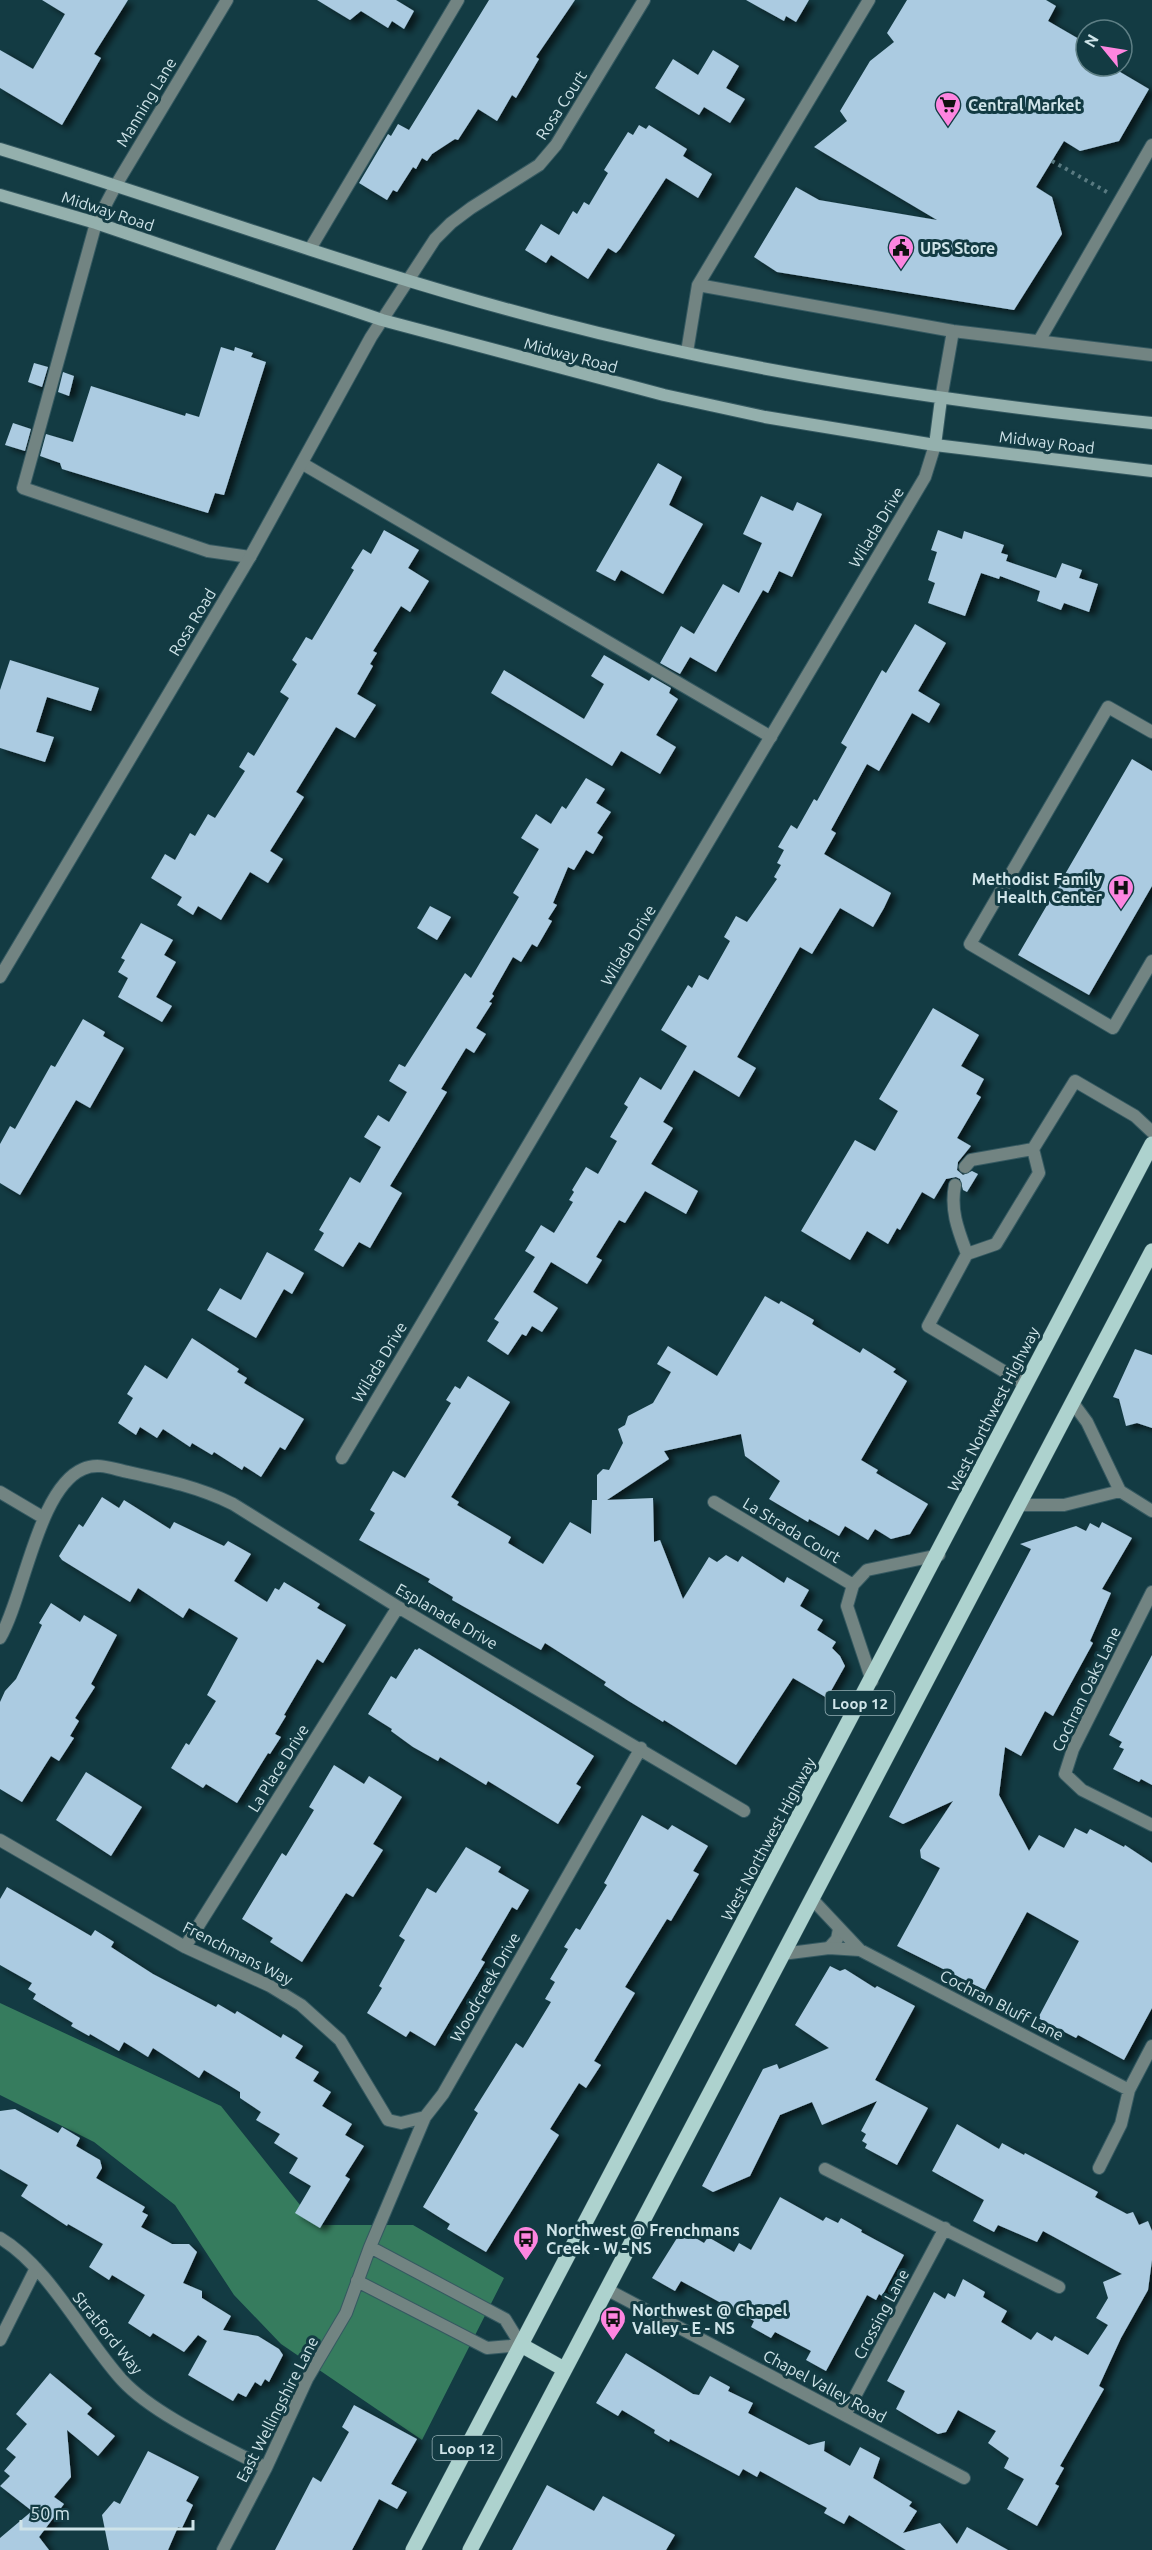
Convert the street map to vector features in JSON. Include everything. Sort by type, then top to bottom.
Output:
[{"type":"main road","name":"Midway Road","points":[[0,149],[407,281],[549,320],[687,352],[941,399],[1152,423]]},
{"type":"main road","name":"Midway Road","points":[[0,195],[96,223],[382,320],[664,395],[765,417],[935,445],[1152,471]]},
{"type":"main road","points":[[935,445],[941,399]]},
{"type":"main road","name":"West Northwest Highway","points":[[413,2550],[939,1555],[1025,1384],[1152,1144]]},
{"type":"main road","name":"Loop 12","points":[[470,2550],[1152,1251]]},
{"type":"main road","points":[[521,2346],[564,2369]]},
{"type":"street","name":"Manning Lane","points":[[227,0],[116,185],[96,223],[23,488],[208,551],[250,557]]},
{"type":"street","points":[[310,249],[458,0]]},
{"type":"street","name":"Rosa Court","points":[[407,281],[435,239],[451,222],[538,165],[556,145],[644,0]]},
{"type":"street","points":[[687,352],[698,285],[869,0]]},
{"type":"street","points":[[1039,341],[1152,145]]},
{"type":"street","name":"Rosa Road","points":[[0,977],[250,557],[382,320],[407,281]]},
{"type":"street","points":[[698,285],[953,331],[1152,355]]},
{"type":"street","points":[[941,399],[953,331]]},
{"type":"street","name":"Wilada Drive","points":[[342,1458],[926,477],[935,445]]},
{"type":"street","points":[[303,464],[771,737]]},
{"type":"street","points":[[1152,732],[1108,707],[970,944],[1113,1028],[1152,961]]},
{"type":"street","points":[[1025,1384],[928,1326],[967,1254],[996,1244],[1039,1173],[1033,1149],[1075,1081],[1135,1116],[1152,1132]]},
{"type":"street","points":[[965,1167],[971,1160],[1033,1149]]},
{"type":"street","points":[[955,1185],[952,1200],[955,1222],[967,1254]]},
{"type":"street","points":[[1073,1403],[1087,1422],[1120,1491],[1152,1511]]},
{"type":"street","name":"Esplanade Drive","points":[[0,1638],[44,1518],[61,1488],[84,1468],[105,1466],[170,1480],[204,1490],[233,1504],[398,1607],[744,1810]]},
{"type":"street","points":[[1020,1505],[1064,1505],[1120,1491]]},
{"type":"street","points":[[0,1492],[44,1518]]},
{"type":"street","name":"La Strada Court","points":[[714,1502],[853,1586]]},
{"type":"street","points":[[872,1681],[847,1606],[853,1586],[867,1570],[939,1555]]},
{"type":"street","name":"Cochran Oaks Lane","points":[[1152,1592],[1073,1749],[1065,1774],[1082,1790],[1152,1825]]},
{"type":"street","name":"La Place Drive","points":[[185,1947],[398,1607]]},
{"type":"street","name":"Woodcreek Drive","points":[[370,2247],[425,2116],[443,2094],[641,1748]]},
{"type":"street","name":"Frenchmans Way","points":[[0,1840],[185,1947],[270,1986],[301,2005],[340,2040],[388,2120],[400,2123],[425,2116]]},
{"type":"street","name":"Cochran Bluff Lane","points":[[812,1899],[860,1950],[1129,2090]]},
{"type":"street","points":[[829,1948],[837,1939],[839,1929]]},
{"type":"street","name":"Cochran Bluff Lane","points":[[782,1954],[829,1948],[860,1950]]},
{"type":"street","points":[[1099,2168],[1121,2124],[1129,2090],[1152,2046]]},
{"type":"street","points":[[825,2169],[1059,2287]]},
{"type":"street","name":"Crossing Lane","points":[[845,2415],[945,2228]]},
{"type":"street","name":"Stratford Way","points":[[0,2238],[15,2247],[36,2268],[123,2382],[170,2417],[266,2468]]},
{"type":"street","points":[[357,2281],[487,2348],[521,2346],[506,2319],[370,2247]]},
{"type":"street","name":"East Wellingshire Lane","points":[[223,2550],[266,2468],[307,2379],[346,2313],[370,2247]]},
{"type":"street","points":[[0,2340],[36,2268]]},
{"type":"street","name":"Chapel Valley Road","points":[[606,2289],[964,2478]]},
{"type":"path","points":[[1052,161],[1120,200]]},
{"type":"green space","points":[[0,2003],[221,2106],[316,2225],[413,2225],[504,2278],[422,2440],[281,2344],[234,2295],[175,2205],[94,2142],[0,2095]]},
{"type":"building","points":[[42,0],[128,0],[94,54],[101,58],[62,125],[0,88],[0,50],[33,69],[65,14]]},
{"type":"building","points":[[317,0],[396,0],[414,11],[404,29],[392,21],[388,28],[361,11],[350,20]]},
{"type":"building","points":[[489,0],[575,0],[536,57],[539,59],[516,98],[512,95],[497,121],[478,109],[458,140],[455,139],[432,154],[427,161],[422,158],[416,169],[413,167],[397,192],[393,190],[387,200],[359,183],[388,134],[391,136],[398,124],[409,130]]},
{"type":"building","points":[[746,0],[809,0],[796,22],[786,16],[784,21]]},
{"type":"building","name":"Central Market","points":[[907,0],[1046,0],[1056,6],[1048,21],[1074,36],[1074,78],[1130,78],[1149,89],[1119,141],[1080,151],[1064,141],[1036,187],[1052,197],[1062,234],[1014,310],[777,272],[754,257],[796,187],[819,200],[937,220],[814,147],[847,121],[840,111],[870,61],[894,42],[887,33]]},
{"type":"building","points":[[713,50],[739,66],[726,88],[745,99],[730,123],[704,107],[699,115],[655,88],[673,59],[698,75]]},
{"type":"building","points":[[639,125],[646,129],[649,125],[687,149],[683,156],[712,174],[698,198],[666,178],[620,249],[616,253],[608,248],[588,279],[551,255],[546,263],[525,250],[541,224],[559,235],[573,211],[577,214],[584,202],[589,205],[608,173],[604,170],[628,132],[633,135]]},
{"type":"building","points":[[221,347],[234,351],[235,347],[253,353],[251,357],[266,362],[224,495],[215,493],[208,513],[62,469],[60,463],[40,456],[46,434],[73,442],[91,386],[185,416],[186,413],[199,417]]},
{"type":"building","points":[[34,363],[48,367],[42,387],[28,382]]},
{"type":"building","points":[[63,372],[74,376],[69,396],[58,392]]},
{"type":"building","points":[[13,423],[31,429],[25,451],[5,445]]},
{"type":"building","points":[[658,463],[682,477],[669,505],[703,524],[663,594],[621,570],[615,581],[596,571]]},
{"type":"building","points":[[761,496],[793,511],[797,502],[822,514],[792,577],[779,571],[768,593],[763,590],[716,672],[690,657],[680,674],[660,663],[681,626],[694,634],[723,584],[739,593],[762,543],[743,534]]},
{"type":"building","points":[[384,530],[419,550],[408,568],[429,581],[410,612],[401,606],[373,651],[377,653],[370,664],[373,666],[357,694],[376,705],[355,738],[336,727],[296,792],[304,797],[270,851],[283,859],[268,883],[250,872],[221,920],[198,906],[193,915],[177,905],[182,897],[151,878],[165,854],[175,860],[190,833],[195,836],[208,814],[215,818],[245,771],[239,767],[248,752],[254,756],[289,698],[280,692],[297,664],[292,660],[306,637],[312,640],[354,570],[351,568],[363,549],[371,554]]},
{"type":"building","points":[[938,530],[962,539],[964,531],[1004,545],[1001,553],[1008,555],[1006,561],[1056,578],[1062,563],[1082,570],[1079,578],[1098,584],[1089,612],[1064,603],[1061,610],[1037,601],[1040,591],[1000,576],[999,579],[981,573],[965,616],[928,603],[935,583],[928,580],[937,552],[931,550]]},
{"type":"building","points":[[915,624],[946,643],[918,691],[940,704],[929,723],[912,713],[879,771],[867,764],[831,830],[836,833],[824,854],[891,893],[884,908],[873,927],[840,908],[812,954],[800,947],[737,1057],[756,1068],[739,1097],[694,1070],[663,1122],[673,1128],[651,1164],[698,1191],[686,1214],[645,1191],[625,1223],[619,1220],[596,1257],[602,1260],[587,1284],[551,1262],[533,1292],[558,1308],[542,1332],[532,1326],[526,1336],[522,1334],[508,1355],[487,1341],[499,1322],[494,1319],[535,1257],[525,1251],[541,1225],[554,1233],[573,1202],[569,1200],[574,1192],[572,1190],[586,1167],[598,1174],[617,1141],[610,1137],[628,1107],[624,1104],[640,1077],[661,1090],[687,1046],[661,1030],[688,985],[692,988],[699,975],[708,980],[730,941],[724,937],[736,916],[747,922],[777,879],[774,877],[781,865],[777,863],[784,850],[778,847],[791,825],[797,829],[814,799],[817,801],[847,747],[841,743],[882,670],[886,673]]},
{"type":"building","points":[[604,655],[649,681],[652,677],[671,688],[669,693],[678,699],[656,735],[676,747],[660,774],[621,751],[612,766],[491,693],[504,670],[584,719],[604,684],[591,676]]},
{"type":"building","points":[[10,660],[99,688],[91,711],[47,697],[36,732],[54,737],[45,762],[0,748],[0,690]]},
{"type":"building","points":[[1132,759],[1152,771],[1152,886],[1089,995],[1018,955]]},
{"type":"building","points":[[586,778],[605,789],[596,803],[611,812],[597,833],[603,837],[593,854],[586,850],[574,870],[568,867],[553,903],[557,905],[548,919],[552,921],[537,947],[532,944],[521,962],[513,957],[492,994],[494,996],[489,1002],[492,1003],[476,1028],[486,1034],[474,1053],[466,1048],[441,1089],[447,1092],[390,1186],[402,1193],[370,1248],[359,1242],[343,1267],[314,1250],[324,1233],[319,1230],[350,1177],[360,1183],[381,1147],[364,1137],[378,1115],[389,1122],[407,1092],[389,1081],[399,1064],[405,1067],[465,973],[471,978],[519,897],[513,893],[539,849],[521,838],[536,814],[551,824],[562,806],[566,809]]},
{"type":"building","points":[[430,906],[451,917],[437,940],[417,928]]},
{"type":"building","points":[[141,923],[173,940],[164,955],[176,962],[156,997],[172,1006],[162,1022],[118,997],[128,978],[118,972],[125,960],[121,958]]},
{"type":"building","points":[[933,1008],[979,1035],[961,1066],[984,1079],[976,1094],[981,1097],[957,1138],[971,1146],[958,1162],[957,1170],[963,1175],[972,1171],[978,1174],[967,1192],[963,1190],[960,1179],[956,1177],[946,1179],[934,1199],[922,1192],[900,1230],[897,1228],[888,1244],[867,1231],[850,1260],[801,1231],[855,1140],[875,1151],[898,1111],[879,1099]]},
{"type":"building","points":[[83,1019],[105,1032],[103,1036],[124,1048],[90,1108],[76,1100],[20,1195],[0,1183],[0,1144],[10,1126],[15,1129],[51,1065],[55,1067]]},
{"type":"building","points":[[267,1252],[304,1273],[292,1294],[284,1289],[256,1338],[207,1310],[220,1288],[241,1300]]},
{"type":"building","points":[[765,1296],[779,1304],[781,1301],[814,1320],[812,1324],[860,1353],[863,1348],[896,1369],[893,1372],[907,1381],[861,1460],[878,1470],[876,1473],[928,1504],[910,1534],[891,1539],[875,1529],[868,1540],[845,1526],[839,1536],[809,1519],[808,1522],[769,1499],[780,1481],[745,1456],[741,1434],[664,1451],[669,1459],[607,1500],[653,1498],[654,1542],[660,1540],[683,1599],[709,1557],[717,1562],[726,1555],[738,1562],[742,1556],[784,1583],[787,1577],[809,1590],[800,1606],[823,1620],[817,1630],[836,1642],[832,1648],[840,1656],[845,1666],[827,1698],[793,1678],[736,1765],[627,1700],[604,1685],[606,1682],[545,1643],[541,1650],[452,1600],[453,1597],[428,1582],[430,1579],[359,1540],[375,1513],[370,1510],[393,1471],[405,1478],[451,1403],[446,1400],[455,1386],[460,1389],[468,1376],[510,1402],[451,1497],[459,1502],[457,1505],[511,1537],[508,1543],[543,1564],[570,1522],[591,1534],[592,1500],[597,1500],[597,1475],[603,1469],[609,1470],[623,1443],[618,1429],[625,1425],[628,1416],[653,1403],[671,1372],[657,1364],[668,1346],[717,1376]]},
{"type":"building","points":[[192,1338],[239,1369],[237,1372],[247,1378],[244,1383],[304,1419],[285,1450],[280,1447],[261,1477],[244,1466],[242,1470],[214,1452],[212,1455],[192,1443],[190,1447],[163,1429],[157,1438],[140,1427],[136,1435],[118,1423],[133,1398],[127,1394],[145,1365],[167,1379]]},
{"type":"building","points":[[1135,1349],[1152,1355],[1152,1428],[1137,1423],[1126,1426],[1119,1399],[1113,1397]]},
{"type":"building","points":[[102,1497],[119,1508],[124,1500],[170,1529],[174,1522],[224,1546],[228,1541],[251,1554],[234,1581],[267,1602],[275,1588],[279,1590],[284,1582],[320,1604],[317,1608],[346,1625],[323,1663],[317,1659],[275,1734],[281,1737],[270,1754],[268,1753],[237,1803],[206,1784],[203,1788],[171,1768],[186,1743],[189,1745],[216,1701],[207,1695],[238,1638],[189,1608],[183,1618],[138,1588],[130,1602],[62,1560],[59,1556],[79,1524],[83,1527]]},
{"type":"building","points":[[1102,1522],[1132,1538],[1102,1589],[1111,1593],[1090,1641],[1093,1643],[1053,1716],[1045,1711],[1021,1756],[1005,1747],[999,1795],[1029,1851],[1039,1835],[1064,1848],[1075,1828],[1087,1834],[1090,1829],[1124,1847],[1125,1845],[1152,1863],[1152,2008],[1124,2060],[1078,2035],[1076,2038],[1038,2018],[1079,1941],[1027,1912],[985,1990],[897,1946],[940,1868],[921,1858],[920,1850],[953,1801],[903,1824],[889,1817],[1031,1549],[1020,1544],[1076,1526],[1086,1531],[1090,1523],[1099,1528]]},
{"type":"building","points":[[51,1603],[80,1622],[84,1615],[117,1635],[91,1684],[95,1687],[75,1718],[79,1721],[70,1736],[74,1738],[59,1761],[51,1756],[22,1802],[0,1789],[0,1702],[5,1691],[16,1679],[42,1625],[39,1623]]},
{"type":"building","points":[[419,1648],[594,1756],[576,1784],[581,1787],[558,1824],[488,1781],[486,1785],[440,1757],[438,1761],[413,1747],[391,1731],[392,1729],[368,1714],[391,1676],[396,1679],[415,1649]]},
{"type":"building","points":[[1152,1655],[1152,1785],[1141,1779],[1139,1782],[1113,1769],[1124,1749],[1119,1747],[1122,1742],[1109,1735]]},
{"type":"building","points":[[334,1765],[364,1784],[369,1776],[402,1797],[373,1844],[383,1850],[353,1897],[346,1893],[302,1962],[270,1942],[273,1938],[242,1919],[282,1853],[286,1856],[314,1810],[309,1807]]},
{"type":"building","points":[[86,1772],[142,1807],[111,1856],[56,1820]]},
{"type":"building","points":[[642,1815],[668,1830],[672,1825],[708,1846],[693,1871],[699,1874],[671,1921],[667,1919],[625,1987],[635,1993],[594,2061],[601,2065],[586,2088],[579,2083],[550,2129],[559,2135],[486,2252],[447,2229],[450,2224],[423,2207],[478,2113],[474,2110],[516,2043],[523,2048],[551,2002],[545,1999],[555,1982],[550,1979],[568,1949],[564,1947],[576,1928],[580,1930],[607,1885],[604,1883]]},
{"type":"building","points":[[466,1847],[501,1867],[498,1872],[529,1890],[517,1910],[512,1907],[481,1960],[485,1962],[435,2046],[410,2031],[406,2037],[367,2013],[382,1988],[379,1986],[405,1940],[399,1936],[427,1888],[436,1893]]},
{"type":"building","points":[[7,1887],[91,1936],[95,1930],[114,1942],[111,1947],[153,1974],[216,2007],[218,2004],[235,2014],[237,2011],[281,2038],[283,2034],[303,2046],[295,2058],[319,2072],[313,2081],[331,2092],[322,2106],[352,2124],[345,2135],[364,2146],[345,2176],[350,2179],[320,2228],[295,2213],[311,2186],[289,2173],[298,2158],[274,2143],[280,2134],[256,2120],[261,2112],[240,2098],[240,2092],[204,2070],[199,2078],[153,2048],[148,2057],[124,2042],[119,2051],[90,2034],[89,2036],[71,2026],[73,2023],[33,1999],[36,1994],[28,1989],[32,1983],[0,1965],[0,1899]]},
{"type":"building","points":[[830,1966],[840,1971],[845,1969],[875,1988],[877,1986],[915,2006],[875,2080],[928,2108],[897,2165],[865,2148],[867,2144],[862,2141],[866,2134],[861,2131],[877,2101],[822,2125],[812,2102],[780,2115],[750,2176],[713,2192],[702,2186],[763,2069],[777,2064],[779,2069],[829,2048],[795,2025]]},
{"type":"building","points":[[15,2109],[58,2133],[62,2127],[80,2138],[76,2146],[100,2160],[102,2168],[96,2178],[145,2207],[142,2212],[148,2215],[141,2227],[172,2244],[189,2244],[197,2252],[183,2283],[202,2291],[202,2298],[231,2316],[223,2330],[258,2336],[279,2349],[283,2355],[269,2382],[265,2379],[261,2386],[255,2382],[246,2397],[238,2393],[233,2401],[188,2375],[207,2341],[198,2335],[184,2352],[153,2333],[150,2337],[128,2323],[145,2295],[112,2275],[109,2280],[89,2267],[103,2244],[68,2224],[67,2226],[21,2196],[28,2185],[0,2169],[0,2111]]},
{"type":"building","points":[[957,2124],[999,2149],[1002,2143],[1098,2192],[1095,2197],[1127,2214],[1133,2212],[1139,2225],[1148,2221],[1152,2231],[1152,2260],[1148,2290],[1121,2338],[1099,2386],[1104,2389],[1060,2466],[1064,2468],[1055,2484],[1059,2486],[1037,2526],[1007,2509],[1024,2479],[1004,2468],[1009,2458],[988,2443],[996,2431],[958,2410],[946,2432],[938,2434],[896,2409],[905,2391],[887,2381],[934,2292],[945,2299],[948,2293],[955,2297],[963,2279],[985,2292],[983,2297],[1007,2311],[1001,2322],[1031,2340],[1037,2332],[1052,2341],[1055,2336],[1088,2355],[1108,2325],[1096,2318],[1108,2298],[1103,2282],[1122,2274],[1043,2231],[1037,2242],[998,2225],[994,2232],[973,2221],[984,2200],[932,2171]]},
{"type":"building","points":[[780,2197],[823,2221],[826,2217],[838,2223],[841,2218],[862,2230],[861,2232],[904,2255],[882,2296],[879,2294],[876,2300],[867,2295],[826,2371],[806,2360],[811,2351],[775,2332],[771,2338],[751,2327],[754,2321],[681,2281],[675,2291],[652,2278],[682,2230],[704,2243],[708,2237],[734,2252],[739,2243],[751,2250]]},
{"type":"building","points":[[626,2353],[693,2394],[699,2395],[710,2376],[730,2387],[728,2391],[753,2403],[748,2413],[809,2445],[825,2441],[824,2451],[850,2466],[860,2447],[880,2458],[873,2478],[912,2502],[909,2506],[917,2511],[903,2533],[940,2523],[957,2544],[967,2527],[1008,2550],[906,2550],[849,2515],[844,2524],[824,2513],[827,2508],[760,2471],[757,2477],[743,2469],[739,2476],[670,2439],[669,2442],[654,2433],[655,2430],[622,2410],[618,2416],[596,2403]]},
{"type":"building","points":[[50,2373],[92,2408],[87,2414],[115,2436],[98,2456],[67,2430],[71,2477],[54,2497],[64,2504],[39,2537],[49,2550],[0,2550],[0,2538],[32,2511],[0,2486],[10,2476],[4,2471],[16,2457],[6,2449],[27,2424],[16,2414]]},
{"type":"building","points":[[354,2405],[417,2439],[391,2484],[407,2492],[397,2509],[379,2499],[352,2550],[275,2550],[313,2477],[321,2482],[349,2432],[342,2427]]},
{"type":"building","points":[[148,2451],[199,2477],[186,2501],[193,2505],[182,2528],[178,2527],[168,2550],[109,2550],[102,2515],[114,2501],[120,2504]]},
{"type":"building","points":[[547,2485],[594,2511],[603,2496],[675,2535],[666,2550],[512,2550]]},
{"type":"place","name":"Central Market","points":[[948,128]]},
{"type":"place","name":"UPS Store","points":[[901,271]]},
{"type":"place","name":"Methodist Family Health Center","points":[[1121,911]]},
{"type":"place","name":"Northwest @ Frenchmans Creek - W - NS","points":[[526,2262]]},
{"type":"place","name":"Northwest @ Chapel Valley - E - NS","points":[[613,2342]]}]
